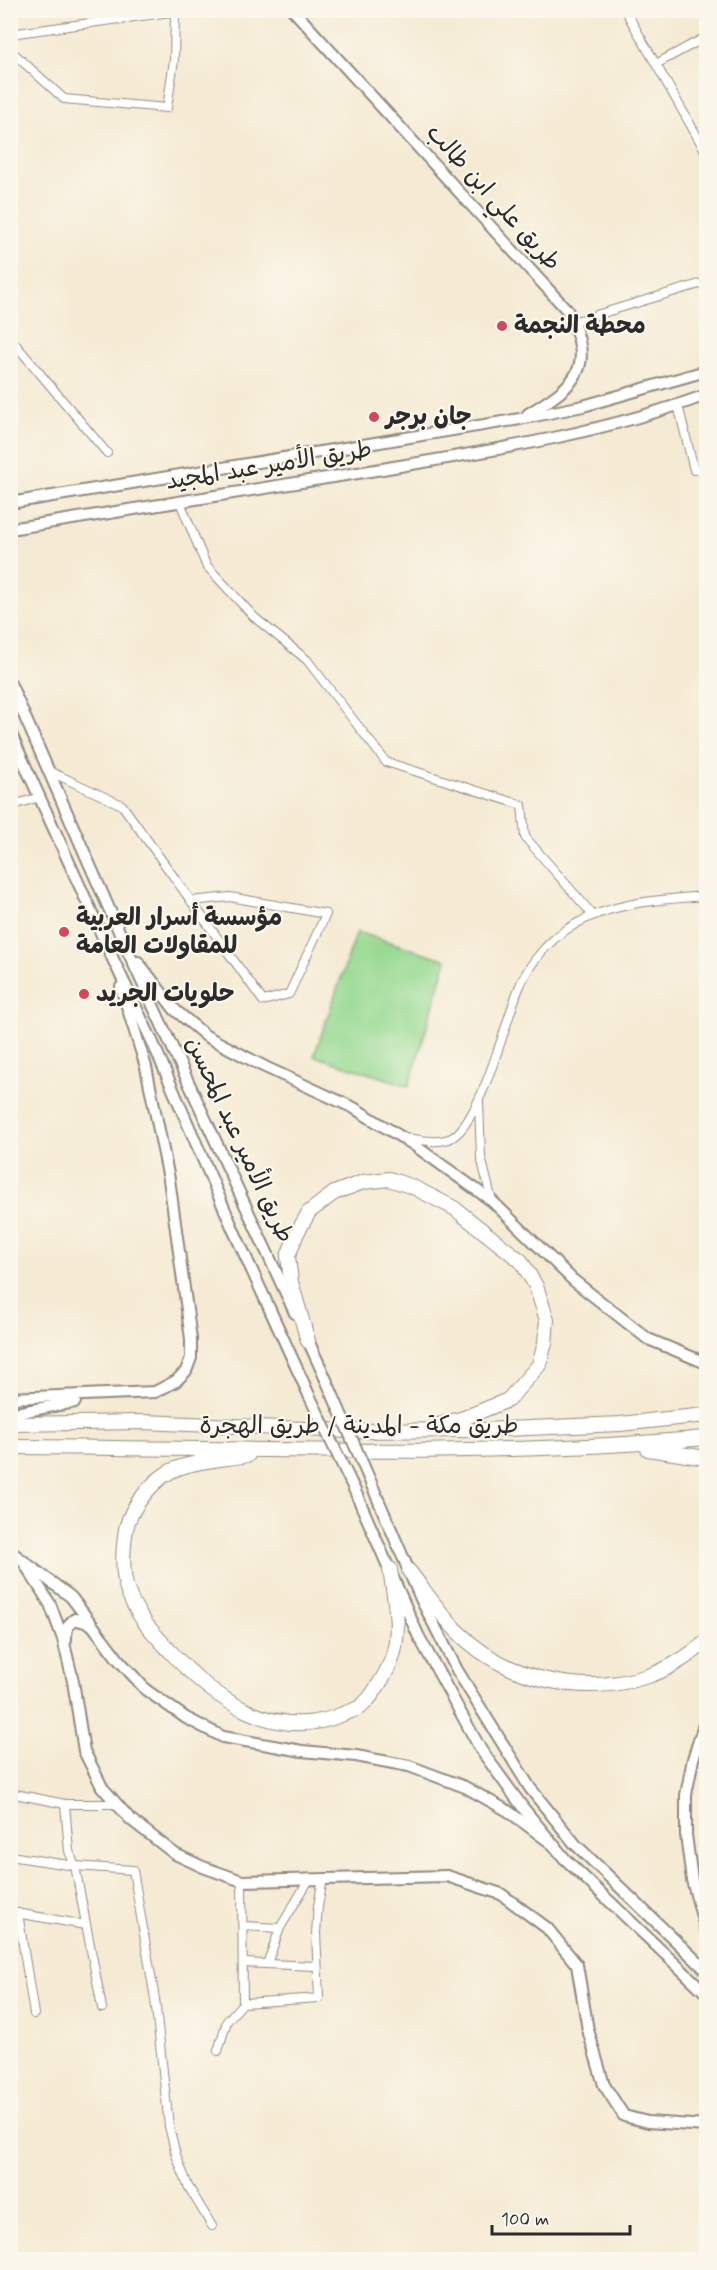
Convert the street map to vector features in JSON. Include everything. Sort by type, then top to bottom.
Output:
[{"type":"highway","points":[[308,1341],[291,1282],[288,1256],[309,1212],[334,1193],[363,1182],[389,1179],[413,1187],[454,1208],[521,1261],[536,1286],[547,1320],[545,1343],[539,1365],[508,1400],[464,1418],[418,1430]]},
{"type":"highway","name":"طريق مكة - المدينة / طريق الهجرة","points":[[10,1424],[144,1422],[348,1431],[620,1424],[706,1415]]},
{"type":"highway","name":"طريق مكة - المدينة / طريق الهجرة","points":[[10,1447],[354,1452],[625,1445],[706,1438]]},
{"type":"highway","points":[[625,1445],[706,1458]]},
{"type":"highway","points":[[283,1450],[180,1467],[153,1484],[132,1510],[124,1546],[127,1590],[142,1620],[149,1628],[191,1674],[238,1708],[278,1723],[305,1725],[333,1719],[361,1707],[378,1686],[392,1658],[397,1621],[390,1569]]},
{"type":"highway","points":[[409,1571],[458,1632],[497,1662],[554,1683],[604,1685],[648,1676],[679,1662],[706,1642]]},
{"type":"main road","name":"طريق علي ابن طالب","points":[[293,10],[567,310],[579,334],[582,358],[573,380],[555,398],[520,419]]},
{"type":"main road","name":"طريق الأمير عبد المجيد","points":[[10,503],[520,419],[583,406],[706,371]]},
{"type":"main road","name":"طريق الأمير عبد المجيد","points":[[10,529],[484,452],[584,432],[706,395]]},
{"type":"main road","name":"طريق الأمير عبد المحسن","points":[[10,683],[125,945],[328,1384],[409,1571],[457,1670],[530,1788],[575,1844],[706,1970]]},
{"type":"main road","name":"طريق الأمير عبد المحسن","points":[[10,732],[144,1024],[233,1229],[355,1491],[432,1664],[481,1750],[524,1809],[555,1846]]},
{"type":"main road","points":[[125,945],[176,1010],[206,1036],[265,1067],[354,1108],[402,1138],[492,1200],[573,1280],[648,1339],[706,1363]]},
{"type":"main road","points":[[10,1398],[155,1392],[176,1381],[186,1371],[191,1358],[191,1339],[173,1202],[146,1067],[111,955]]},
{"type":"main road","points":[[10,1414],[117,1394]]},
{"type":"main road","points":[[10,1551],[71,1597],[146,1690],[186,1718],[223,1737],[302,1751],[356,1755],[409,1766],[465,1787],[508,1811],[555,1846],[706,1993]]},
{"type":"main road","points":[[23,1561],[50,1604],[64,1644],[84,1751],[102,1787],[130,1819],[175,1854],[242,1881],[447,1876],[501,1894],[547,1928],[577,1965],[588,2030],[604,2085],[624,2116],[648,2122],[706,2126]]},
{"type":"main road","points":[[64,1644],[66,1631],[71,1621],[75,1619],[92,1624]]},
{"type":"main road","points":[[706,1719],[693,1759],[686,1795],[686,1835],[692,1880],[706,1931]]},
{"type":"street","points":[[118,10],[122,20]]},
{"type":"street","points":[[10,34],[185,10]]},
{"type":"street","points":[[625,10],[706,152]]},
{"type":"street","points":[[10,50],[64,99],[167,108],[174,60],[174,12]]},
{"type":"street","points":[[656,64],[706,37]]},
{"type":"street","points":[[573,322],[706,282]]},
{"type":"street","points":[[10,338],[107,453]]},
{"type":"street","points":[[678,405],[693,470],[706,469]]},
{"type":"street","points":[[180,502],[206,565],[254,617],[307,660],[386,762],[522,805],[525,837],[592,914]]},
{"type":"street","points":[[49,771],[122,805],[262,1000],[289,994],[326,914],[230,897],[191,901]]},
{"type":"street","points":[[10,806],[40,797]]},
{"type":"street","points":[[402,1138],[438,1141],[452,1138],[463,1126],[479,1102],[519,986],[538,957],[562,933],[592,914],[642,901],[706,896]]},
{"type":"street","points":[[479,1102],[481,1157],[492,1200]]},
{"type":"street","points":[[10,1793],[65,1804],[116,1804]]},
{"type":"street","points":[[65,1804],[69,1851],[75,1866],[102,2008]]},
{"type":"street","points":[[10,1856],[75,1866],[133,1870],[155,1999],[170,2126],[176,2154],[188,2186],[212,2226]]},
{"type":"street","points":[[267,1964],[280,1928],[310,1878]]},
{"type":"street","points":[[243,2003],[318,1999],[316,1966],[318,1906],[323,1878]]},
{"type":"street","points":[[218,2051],[227,2021],[243,2003],[242,1881]]},
{"type":"street","points":[[34,2014],[14,1913],[86,1925]]},
{"type":"street","points":[[243,1926],[280,1928]]},
{"type":"street","points":[[243,1963],[316,1966]]},
{"type":"green space","points":[[357,932],[447,960],[409,1086],[314,1056]]},
{"type":"place","name":"محطة النجمة","points":[[502,326]]},
{"type":"place","name":"جان برجر","points":[[374,417]]},
{"type":"place","name":"مؤسسة أسرار العربية للمقاولات العامة","points":[[64,932]]},
{"type":"place","name":"حلويات الجريد","points":[[84,994]]}]
